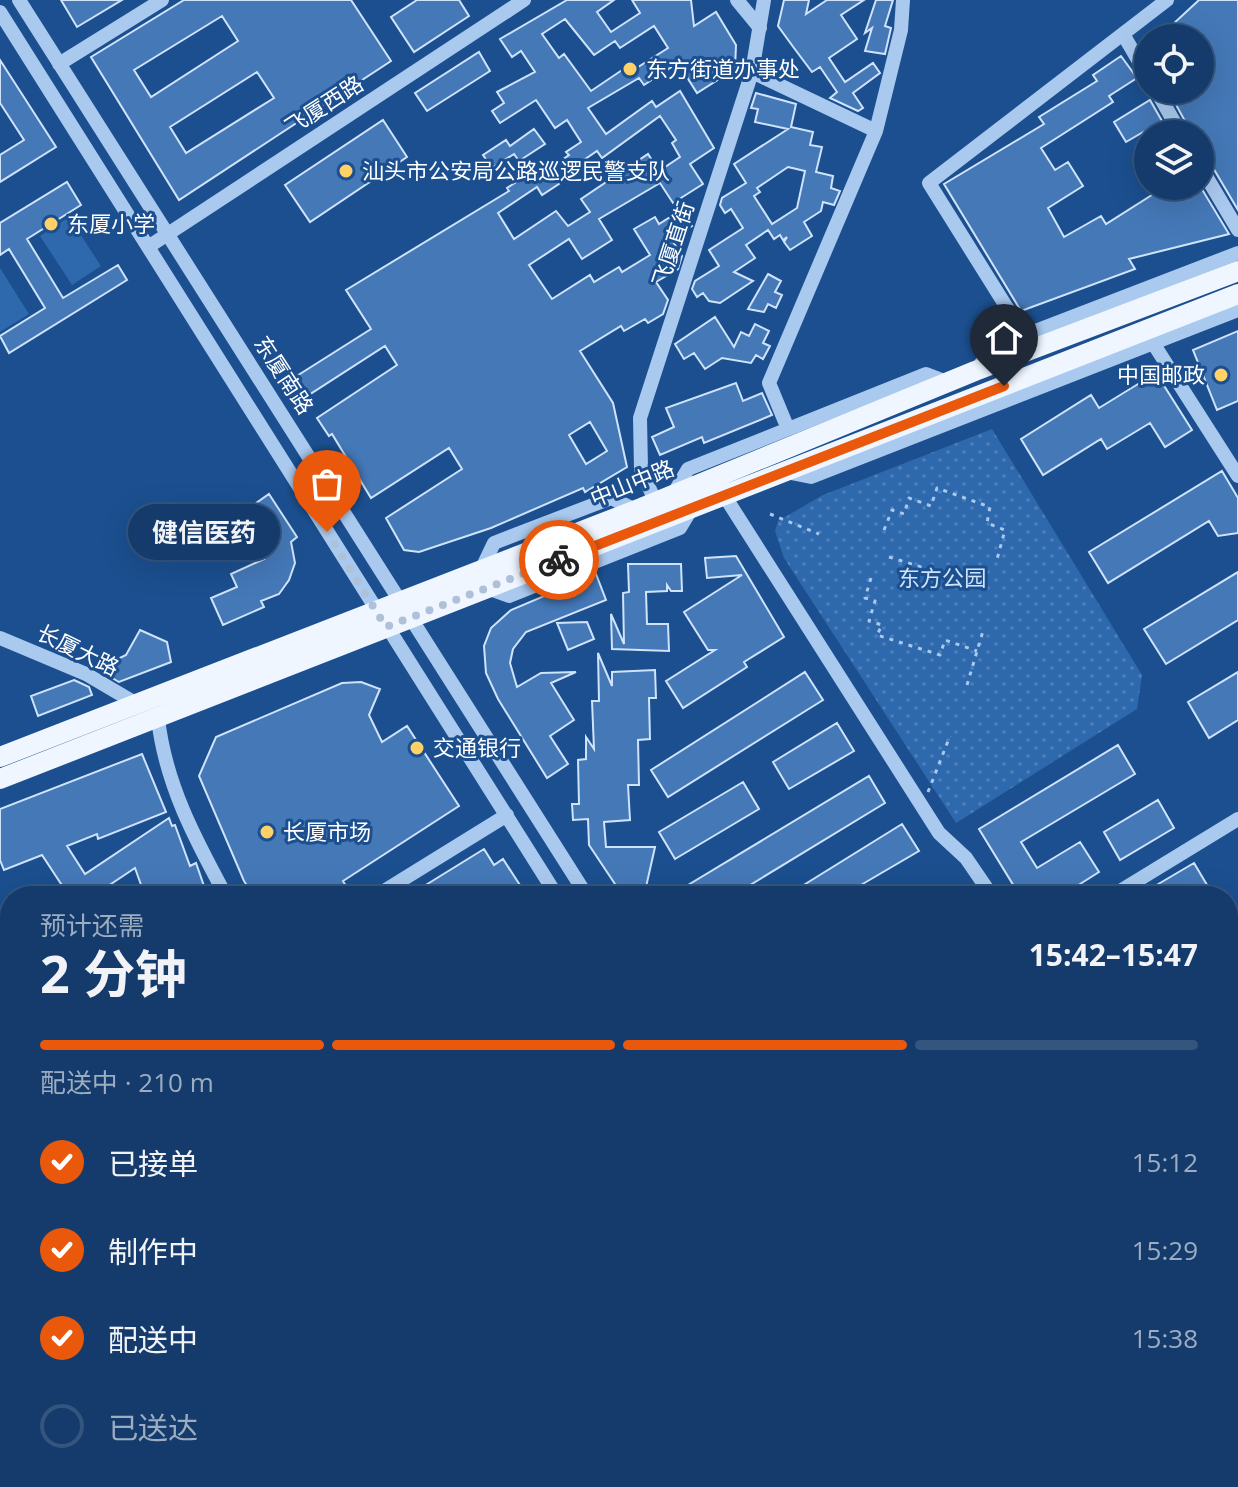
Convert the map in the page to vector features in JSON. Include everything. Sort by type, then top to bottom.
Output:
[{"type":"main road","name":"中山中路","points":[[407,608],[483,566],[636,510],[947,382],[1238,271]]},
{"type":"main road","name":"中山中路","points":[[0,757],[137,704],[407,608],[487,588],[1238,294]]},
{"type":"main road","name":"中山中路","points":[[0,779],[158,718],[381,618]]},
{"type":"street","name":"东厦南路","points":[[19,0],[581,886]]},
{"type":"street","points":[[59,64],[162,0]]},
{"type":"street","name":"飞厦西路","points":[[148,247],[524,0]]},
{"type":"street","points":[[737,0],[760,28]]},
{"type":"street","name":"飞厦直街","points":[[665,497],[641,469],[640,418],[752,72],[764,0]]},
{"type":"street","points":[[788,429],[769,383],[876,131],[901,30],[903,0]]},
{"type":"street","points":[[1024,335],[929,183],[1167,0]]},
{"type":"street","name":"东厦南路","points":[[0,12],[551,886]]},
{"type":"street","points":[[1123,34],[1134,53]]},
{"type":"street","points":[[752,72],[876,131]]},
{"type":"street","points":[[1214,190],[1238,230]]},
{"type":"street","points":[[975,371],[994,347],[1238,253]]},
{"type":"street","points":[[1144,306],[1153,287]]},
{"type":"street","points":[[785,471],[811,477],[1238,310]]},
{"type":"street","points":[[1111,359],[1127,338]]},
{"type":"street","points":[[1153,343],[1238,476]]},
{"type":"street","points":[[665,497],[688,469],[926,374],[947,382]]},
{"type":"street","points":[[983,409],[1004,386]]},
{"type":"street","points":[[724,495],[939,833],[966,858],[985,886]]},
{"type":"street","name":"长厦大路","points":[[0,638],[86,674],[137,704]]},
{"type":"street","points":[[158,718],[162,755],[189,827],[221,886]]},
{"type":"street","points":[[392,886],[507,815]]},
{"type":"street","points":[[1128,886],[1238,819]]},
{"type":"path","points":[[884,530],[892,510],[904,514],[909,498],[931,506],[937,488],[990,507],[987,523],[1005,530],[996,563]]},
{"type":"path","points":[[770,514],[819,534]]},
{"type":"path","points":[[889,557],[960,579]]},
{"type":"path","points":[[871,578],[865,598],[875,601],[869,621],[882,625],[877,635],[940,655],[945,640],[977,651]]},
{"type":"path","points":[[967,685],[983,631]]},
{"type":"path","points":[[922,807],[950,736]]},
{"type":"green space","points":[[69,217],[101,266],[72,285],[40,236]]},
{"type":"green space","points":[[0,268],[29,314],[0,332]]},
{"type":"green space","name":"东方公园","points":[[992,429],[1142,675],[1137,709],[956,823],[784,558],[775,531],[778,521],[823,495]]},
{"type":"building","points":[[61,0],[122,0],[77,27]]},
{"type":"building","points":[[184,0],[351,0],[391,61],[179,200],[91,57]],"holes":[[[222,16],[238,41],[151,97],[134,70]],[[257,72],[274,98],[186,153],[170,127]]]},
{"type":"building","points":[[417,0],[459,0],[469,16],[414,52],[391,17]]},
{"type":"building","points":[[567,0],[614,0],[597,12],[611,32],[640,13],[632,0],[691,0],[694,26],[716,12],[736,45],[735,69],[697,93],[678,63],[644,85],[639,78],[588,108],[606,134],[652,101],[656,107],[680,91],[714,148],[690,164],[703,184],[673,203],[660,183],[599,219],[612,240],[582,259],[569,239],[529,265],[552,299],[590,275],[594,282],[619,267],[622,272],[650,255],[634,229],[655,217],[659,224],[681,210],[692,226],[672,240],[682,256],[678,269],[656,282],[668,300],[663,314],[648,323],[645,319],[624,331],[621,326],[580,351],[613,403],[627,467],[585,492],[583,488],[491,528],[419,552],[404,550],[386,518],[462,469],[449,448],[371,498],[332,434],[329,436],[317,418],[397,365],[385,346],[304,398],[292,379],[371,329],[346,290],[509,191],[507,188],[530,173],[534,179],[569,155],[566,152],[581,142],[567,120],[555,128],[536,100],[500,123],[492,111],[504,103],[497,92],[535,72],[521,51],[512,57],[500,39]],"holes":[[[565,19],[594,55],[615,41],[620,48],[654,26],[668,48],[635,69],[631,64],[591,91],[564,54],[559,58],[542,34]],[[660,116],[676,140],[672,143],[680,157],[659,171],[648,154],[581,199],[590,212],[568,226],[556,211],[514,239],[498,213],[537,187],[542,195],[568,178],[565,173],[597,151],[602,158]],[[590,422],[607,451],[586,464],[569,435]]]},
{"type":"building","points":[[784,0],[809,0],[806,14],[827,0],[864,0],[841,15],[857,39],[829,58],[845,82],[873,63],[880,73],[853,93],[863,108],[858,111],[830,98],[837,92],[820,67],[812,72],[778,26]]},
{"type":"building","points":[[876,0],[893,0],[885,26],[891,28],[885,54],[865,51],[872,28],[865,33]]},
{"type":"building","points":[[1199,0],[1238,0],[1238,210],[1214,169],[1214,120],[1184,120],[1176,104],[1214,104],[1214,24],[1173,24]]},
{"type":"building","points":[[479,52],[490,71],[427,111],[415,93]]},
{"type":"building","points":[[1121,56],[1134,74],[1134,80],[1109,96],[1113,102],[1041,148],[1055,170],[1068,162],[1083,186],[1048,208],[1064,237],[1101,216],[1106,224],[1144,200],[1208,200],[1229,234],[1129,259],[1135,269],[1021,311],[944,184],[1044,124],[1039,117],[1097,81],[1093,75]]},
{"type":"building","points":[[0,60],[56,147],[0,182],[0,155],[24,140],[0,103]]},
{"type":"building","points":[[756,93],[796,104],[791,127],[813,132],[810,145],[822,147],[816,172],[833,176],[831,188],[840,191],[834,205],[823,202],[821,211],[804,222],[812,236],[790,250],[784,242],[787,237],[783,240],[780,235],[774,239],[768,230],[746,245],[755,258],[734,272],[753,281],[720,303],[709,301],[703,293],[697,297],[692,289],[695,281],[719,266],[709,250],[743,228],[731,209],[725,213],[720,205],[722,198],[746,183],[734,164],[788,129],[755,122],[758,109],[751,108]],"holes":[[[788,167],[805,171],[797,208],[772,224],[754,196],[760,192],[757,188]]]},
{"type":"building","points":[[1143,104],[1152,104],[1161,120],[1134,120],[1134,137],[1126,142],[1114,122]]},
{"type":"building","name":"汕头市公安局公路巡逻民警支队","points":[[383,120],[407,157],[310,222],[285,185]]},
{"type":"building","points":[[534,129],[545,144],[519,161],[514,154],[492,168],[483,155],[506,140],[510,146]]},
{"type":"building","points":[[67,182],[81,205],[27,239],[63,298],[118,265],[127,280],[9,353],[0,336],[45,308],[9,249],[0,255],[0,223]]},
{"type":"building","points":[[768,274],[781,281],[775,292],[782,295],[776,308],[768,304],[764,312],[748,309]]},
{"type":"building","points":[[715,317],[734,347],[741,332],[749,336],[755,324],[769,331],[763,343],[770,346],[763,359],[756,355],[751,363],[722,358],[705,369],[694,353],[684,359],[675,344]]},
{"type":"building","name":"中国邮政","points":[[1238,331],[1238,401],[1217,410],[1193,350]]},
{"type":"building","points":[[1156,373],[1192,430],[1165,447],[1150,423],[1107,449],[1101,439],[1043,475],[1021,439],[1091,395],[1099,408]]},
{"type":"building","points":[[736,383],[743,401],[762,393],[772,415],[704,443],[702,437],[660,455],[652,437],[674,427],[666,408]]},
{"type":"building","points":[[1222,471],[1238,498],[1238,533],[1218,536],[1209,521],[1108,583],[1089,552]]},
{"type":"building","points":[[269,494],[297,537],[291,542],[295,563],[289,580],[279,594],[261,601],[264,607],[223,625],[211,598],[237,587],[231,574],[264,559],[251,538],[267,528],[252,506]]},
{"type":"building","points":[[736,556],[784,637],[744,662],[747,667],[683,708],[666,681],[715,650],[708,650],[684,612],[742,575],[707,578],[705,558]]},
{"type":"building","points":[[628,564],[681,564],[682,591],[671,591],[667,585],[667,591],[646,592],[647,624],[668,624],[669,651],[612,649],[611,614],[624,644],[623,593],[629,592]]},
{"type":"building","points":[[1238,572],[1238,620],[1166,664],[1144,629]]},
{"type":"building","points":[[596,574],[606,600],[526,632],[513,649],[510,663],[517,687],[541,673],[576,672],[551,683],[574,720],[550,736],[568,764],[547,778],[498,699],[486,673],[484,646],[491,628],[511,610]]},
{"type":"building","points":[[587,622],[594,639],[568,650],[557,623]]},
{"type":"building","points":[[140,630],[167,642],[171,662],[119,682],[97,669],[126,655]]},
{"type":"building","points":[[598,653],[612,686],[612,672],[655,670],[656,698],[649,698],[650,739],[638,740],[639,785],[628,785],[630,820],[604,822],[606,847],[655,847],[646,886],[616,886],[589,845],[588,819],[573,820],[572,804],[579,804],[578,760],[586,759],[586,737],[594,749],[592,701],[599,701]]},
{"type":"building","points":[[805,672],[823,700],[668,797],[651,770]]},
{"type":"building","points":[[1238,672],[1238,720],[1209,738],[1188,702]]},
{"type":"building","points":[[74,680],[89,687],[92,695],[38,716],[31,696]]},
{"type":"building","points":[[361,682],[380,689],[369,715],[382,742],[407,726],[459,806],[343,881],[346,886],[247,886],[199,776],[216,737],[342,683]]},
{"type":"building","points":[[837,723],[854,751],[789,789],[773,762]]},
{"type":"building","points":[[1118,745],[1135,774],[1021,842],[1037,868],[1080,842],[1099,872],[1077,886],[1014,886],[979,829]]},
{"type":"building","points":[[142,754],[166,812],[98,839],[97,834],[67,846],[85,874],[169,818],[172,826],[175,825],[190,866],[196,863],[204,886],[141,886],[135,868],[108,886],[62,886],[42,855],[4,870],[0,860],[0,809]]},
{"type":"building","points":[[869,776],[885,803],[748,886],[688,885]]},
{"type":"building","points":[[743,782],[759,809],[675,859],[659,832]]},
{"type":"building","points":[[1158,800],[1174,828],[1120,860],[1104,832]]},
{"type":"building","points":[[902,824],[919,851],[859,886],[802,886]]},
{"type":"building","points":[[484,849],[494,865],[503,859],[521,886],[424,886]]},
{"type":"building","points":[[1194,863],[1208,886],[1155,886]]},
{"type":"way so far","points":[[327,532],[386,627],[559,560]]},
{"type":"place","name":"东方街道办事处","points":[[630,69]]},
{"type":"place","name":"汕头市公安局公路巡逻民警支队","points":[[346,171]]},
{"type":"place","name":"东厦小学","points":[[51,224]]},
{"type":"place","name":"中国邮政","points":[[1221,375]]},
{"type":"place","name":"健信医药","points":[[327,532]]},
{"type":"place","name":"交通银行","points":[[417,748]]},
{"type":"place","name":"长厦市场","points":[[267,832]]},
{"type":"route","points":[[559,560],[1004,386]]}]
